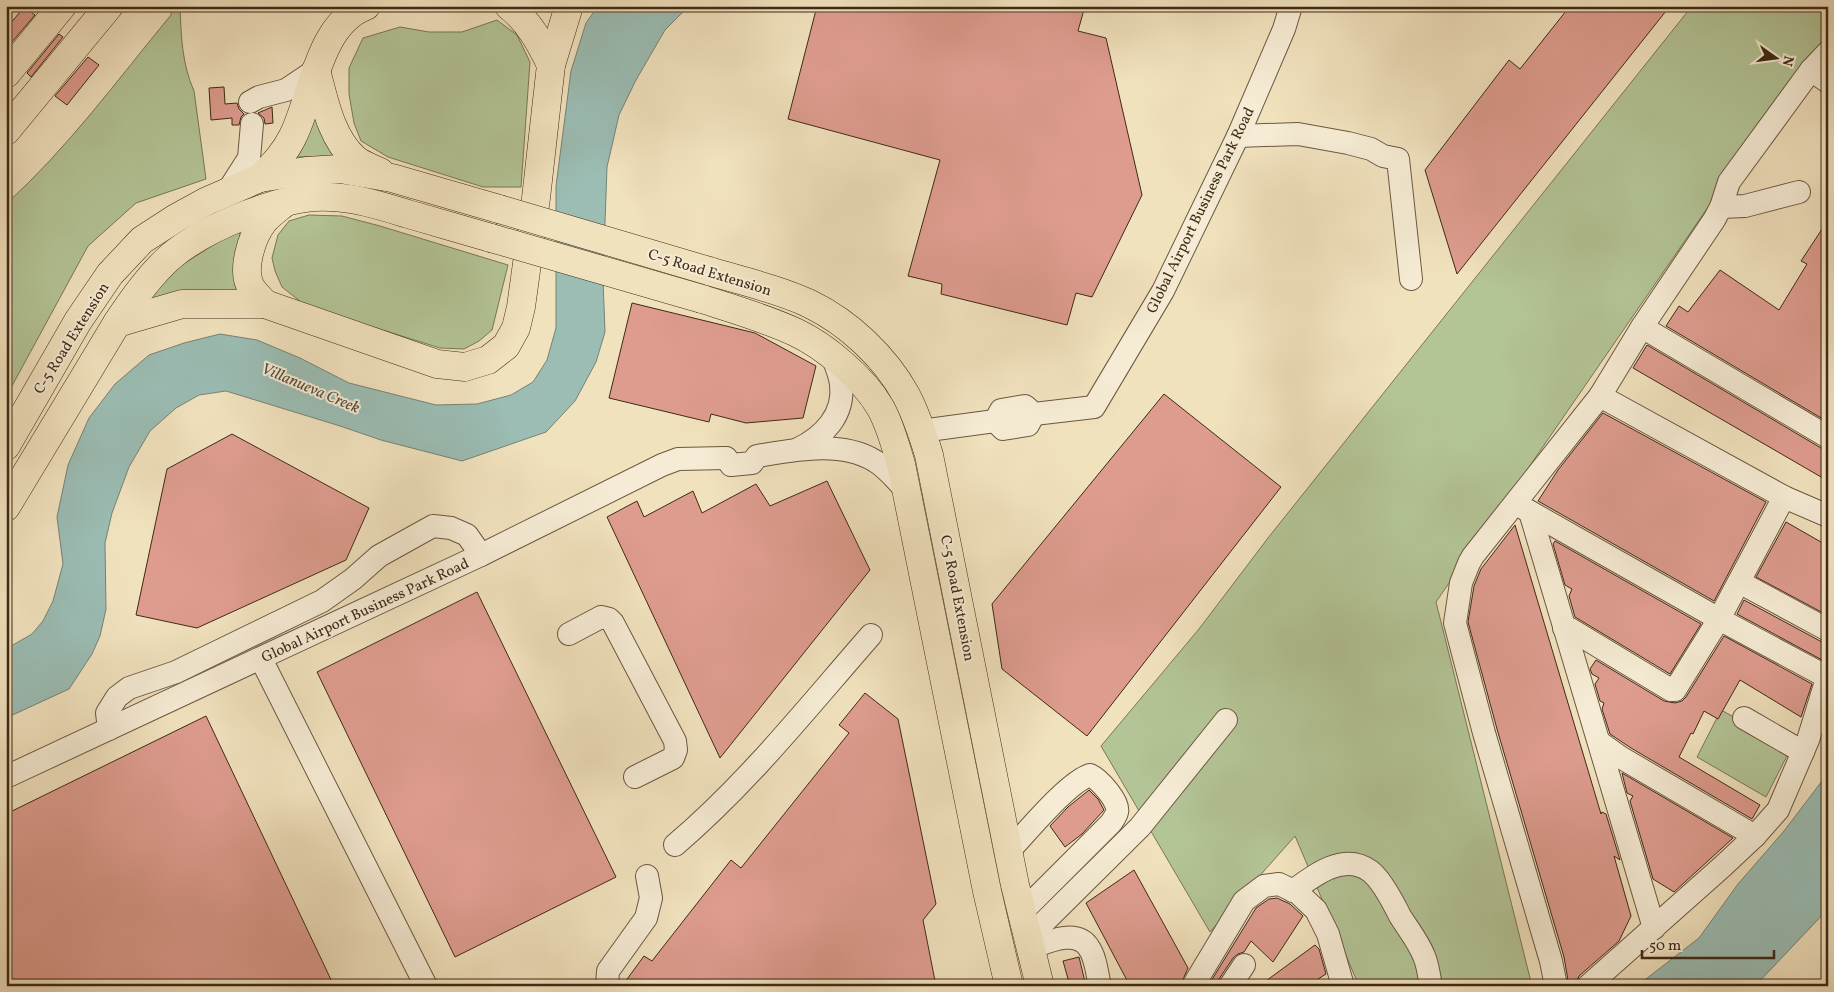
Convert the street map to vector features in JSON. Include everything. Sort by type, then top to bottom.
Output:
[{"type":"main road","points":[[6,74],[62,6]]},
{"type":"main road","points":[[6,131],[109,6]]},
{"type":"main road","points":[[509,6],[529,26],[551,65]]},
{"type":"main road","points":[[117,323],[182,304],[265,304],[437,364],[465,367],[477,364],[498,354],[512,338],[521,307],[551,65],[569,6]]},
{"type":"main road","points":[[260,178],[284,153],[305,108],[316,70],[337,28],[353,11]]},
{"type":"main road","points":[[316,70],[332,122],[347,150],[356,160],[392,178]]},
{"type":"main road","name":"C-5 Road Extension","points":[[6,446],[78,321],[110,274],[142,240],[199,205],[260,178],[306,170],[340,169],[392,178],[709,271],[781,293],[811,305],[839,322],[867,344],[891,371],[906,395],[921,431],[933,474],[1015,885],[1040,986]]},
{"type":"main road","name":"C-5 Road Extension","points":[[6,507],[117,323],[136,296],[169,258],[203,235],[230,222],[285,202],[309,197],[330,196],[364,201],[702,299],[796,333],[820,347],[868,389],[892,432],[901,464],[987,891],[1009,986]]},
{"type":"main road","points":[[265,304],[251,288],[248,275],[250,250],[265,220],[285,202]]},
{"type":"main road","points":[[987,891],[1015,885]]},
{"type":"street","name":"Global Airport Business Park Road","points":[[921,431],[995,420],[1003,429],[1013,428],[1028,425],[1034,414],[1094,407],[1163,290],[1238,136],[1284,29],[1291,6]]},
{"type":"street","points":[[1556,986],[1551,961],[1484,733],[1454,623],[1461,583],[1469,563],[1523,508],[1600,396],[1642,327],[1714,220],[1728,182],[1820,76],[1828,52]]},
{"type":"street","points":[[226,194],[249,158],[251,113],[259,97],[286,90],[316,70]]},
{"type":"street","points":[[1238,136],[1298,134],[1371,148],[1383,156],[1398,159],[1411,279]]},
{"type":"street","points":[[1720,207],[1745,206],[1799,192]]},
{"type":"street","points":[[1642,327],[1828,437]]},
{"type":"street","name":"Global Airport Business Park Road","points":[[798,450],[813,442],[823,433],[839,408],[842,394],[841,382],[833,358]]},
{"type":"street","points":[[1600,396],[1784,497],[1828,516]]},
{"type":"street","name":"Global Airport Business Park Road","points":[[6,777],[481,556],[662,465],[678,459],[726,458],[729,452],[745,450],[752,450],[757,456],[798,450],[830,450],[863,455],[886,469],[906,490]]},
{"type":"street","points":[[1564,628],[1570,629],[1671,690],[1675,690],[1719,620],[1784,497]]},
{"type":"street","points":[[1523,508],[1719,620],[1827,676],[1803,752],[1778,810],[1755,836],[1588,986]]},
{"type":"street","points":[[1523,508],[1564,628],[1654,928]]},
{"type":"street","points":[[109,729],[107,713],[117,697],[129,688],[176,672],[322,601],[353,579],[379,556],[433,526],[451,528],[467,535],[481,556]]},
{"type":"street","points":[[1739,582],[1828,630]]},
{"type":"street","points":[[570,634],[601,617],[609,619],[613,623],[675,742],[676,750],[673,758],[635,777]]},
{"type":"street","points":[[674,845],[707,817],[739,785],[871,635]]},
{"type":"street","points":[[261,659],[426,986]]},
{"type":"street","points":[[1744,718],[1803,752]]},
{"type":"street","points":[[1027,932],[1140,827],[1226,720]]},
{"type":"street","points":[[1599,742],[1620,757],[1755,836]]},
{"type":"street","points":[[1008,851],[1070,787],[1082,778],[1090,775],[1098,779],[1117,805],[1117,812],[1111,823],[1027,932]]},
{"type":"street","points":[[1293,891],[1307,880],[1332,866],[1355,865],[1370,871],[1388,894],[1425,957],[1431,986]]},
{"type":"street","points":[[607,986],[608,971],[646,918],[651,898],[647,876]]},
{"type":"street","points":[[1192,986],[1244,901],[1264,886],[1279,884],[1293,891],[1316,910],[1328,934],[1343,986]]},
{"type":"street","points":[[1027,932],[1069,937],[1088,946],[1100,986]]},
{"type":"street","points":[[1230,986],[1244,965]]},
{"type":"green space","points":[[172,6],[180,6],[183,50],[187,71],[194,91],[206,179],[136,203],[88,246],[6,397],[6,204],[50,160],[92,113],[171,15]]},
{"type":"green space","points":[[1692,6],[1828,6],[1828,33],[1436,602],[1532,986],[1359,986],[1295,836],[1210,932],[1101,746],[1199,629],[1268,538]]},
{"type":"green space","points":[[497,20],[517,35],[530,62],[521,187],[483,187],[388,157],[361,141],[354,123],[349,94],[349,68],[363,38],[400,27],[429,32],[462,32]]},
{"type":"green space","points":[[316,108],[338,156],[297,157]]},
{"type":"green space","points":[[309,215],[342,216],[508,265],[492,330],[479,341],[464,349],[440,348],[306,306],[282,287],[272,258],[278,235],[289,221]]},
{"type":"green space","points":[[236,231],[240,234],[238,246],[245,296],[144,301],[183,264]]},
{"type":"green space","points":[[1721,710],[1791,748],[1766,797],[1697,757]]},
{"type":"water","name":"Villanueva Creek","points":[[598,6],[689,6],[665,30],[636,80],[619,115],[607,167],[603,279],[605,332],[596,362],[575,401],[546,432],[462,461],[381,440],[226,391],[199,395],[176,408],[150,431],[129,467],[112,513],[105,543],[106,609],[100,636],[92,654],[69,689],[6,718],[6,649],[32,634],[43,621],[53,601],[63,564],[57,517],[68,465],[89,418],[115,384],[149,355],[184,343],[220,334],[257,340],[300,358],[349,383],[436,405],[477,404],[511,395],[533,382],[547,360],[556,328],[556,186],[571,71],[586,23]]},
{"type":"water","points":[[1828,765],[1828,909],[1755,986],[1637,986],[1699,938],[1738,884],[1784,831],[1822,781]]},
{"type":"building","points":[[817,6],[1085,6],[1078,31],[1106,38],[1142,195],[1092,297],[1076,293],[1067,325],[941,294],[942,284],[908,276],[940,160],[788,119]]},
{"type":"building","points":[[1570,6],[1670,6],[1457,274],[1425,170],[1509,60],[1520,69]]},
{"type":"building","points":[[24,7],[35,15],[6,49],[6,29]]},
{"type":"building","points":[[59,34],[63,37],[31,77],[27,73]]},
{"type":"building","points":[[88,57],[99,65],[67,105],[55,96]]},
{"type":"building","points":[[224,87],[225,104],[237,103],[239,109],[244,114],[239,125],[232,125],[232,118],[211,120],[209,88]]},
{"type":"building","points":[[272,107],[273,123],[265,124],[264,118],[258,113]]},
{"type":"building","points":[[1828,220],[1828,422],[1666,326],[1679,306],[1688,312],[1720,270],[1779,310],[1807,264],[1801,261]]},
{"type":"building","points":[[632,303],[755,333],[816,366],[803,418],[746,423],[711,414],[709,422],[609,398]]},
{"type":"building","points":[[1647,345],[1821,448],[1828,450],[1828,481],[1633,368]]},
{"type":"building","points":[[1164,394],[1281,487],[1087,736],[1002,669],[992,604]]},
{"type":"building","points":[[1603,413],[1766,502],[1714,601],[1538,501],[1558,470]]},
{"type":"building","points":[[232,434],[369,508],[346,560],[197,628],[136,615],[167,469]]},
{"type":"building","points":[[827,481],[870,570],[720,758],[607,517],[637,501],[644,517],[693,491],[702,513],[756,484],[770,506]]},
{"type":"building","points":[[1786,522],[1828,546],[1828,610],[1825,614],[1756,577]]},
{"type":"building","points":[[1515,525],[1601,814],[1602,812],[1606,814],[1620,860],[1614,856],[1631,916],[1619,941],[1579,976],[1575,986],[1569,986],[1564,957],[1497,729],[1468,622],[1474,586],[1481,569]]},
{"type":"building","points":[[1555,541],[1701,624],[1670,674],[1575,617],[1569,596],[1572,589],[1565,585],[1553,544]]},
{"type":"building","points":[[477,592],[616,877],[455,957],[317,672]]},
{"type":"building","points":[[1744,600],[1822,642],[1828,643],[1828,654],[1824,661],[1737,614]]},
{"type":"building","points":[[1724,636],[1812,684],[1801,717],[1740,680],[1718,719],[1704,711],[1679,757],[1760,805],[1752,819],[1610,734],[1602,709],[1604,703],[1600,701],[1595,684],[1599,678],[1592,674],[1590,669],[1596,660],[1664,701],[1675,703],[1682,701],[1686,697]]},
{"type":"building","points":[[865,693],[898,719],[936,904],[923,920],[936,986],[622,986],[644,956],[652,961],[731,860],[741,868],[849,733],[839,725]]},
{"type":"building","points":[[206,716],[334,986],[14,986],[6,970],[6,814]]},
{"type":"building","points":[[1622,773],[1733,838],[1674,892],[1653,879],[1630,801],[1633,796],[1627,793]]},
{"type":"building","points":[[1089,790],[1098,799],[1104,810],[1082,834],[1065,847],[1050,826],[1068,807]]},
{"type":"building","points":[[1134,870],[1188,968],[1180,986],[1130,986],[1086,903]]},
{"type":"building","points":[[1277,898],[1290,904],[1303,916],[1273,962],[1251,941],[1244,952],[1233,958],[1219,979],[1217,986],[1208,986],[1256,908],[1269,899]]},
{"type":"building","points":[[1315,945],[1319,949],[1326,974],[1318,979],[1322,986],[1259,986]]},
{"type":"building","points":[[1079,957],[1086,986],[1070,986],[1063,961]]}]
